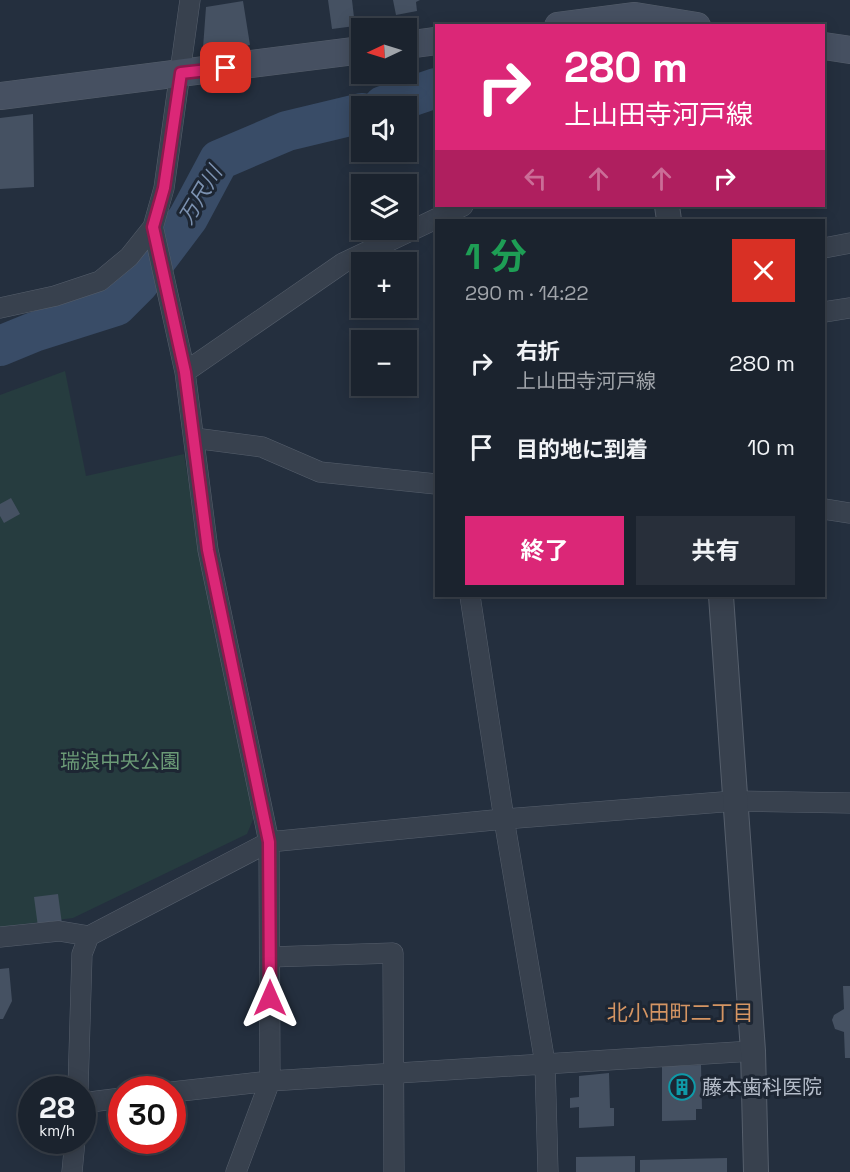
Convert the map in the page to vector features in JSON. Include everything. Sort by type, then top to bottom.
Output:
[{"type":"main road","points":[[571,24],[635,14],[687,24]]},
{"type":"main road","points":[[417,44],[435,41]]},
{"type":"main road","points":[[825,46],[850,50]]},
{"type":"main road","points":[[0,96],[351,51]]},
{"type":"street","points":[[0,308],[55,296],[100,281],[129,256],[153,227],[164,188],[190,0]]},
{"type":"street","points":[[436,219],[461,207]]},
{"type":"street","points":[[185,372],[343,263],[435,219]]},
{"type":"street","points":[[153,227],[185,372],[208,550],[269,842],[270,1081],[236,1172]]},
{"type":"street","points":[[825,248],[850,243]]},
{"type":"street","points":[[825,312],[850,308]]},
{"type":"street","points":[[194,438],[262,447],[320,472],[435,484]]},
{"type":"street","points":[[825,509],[850,513]]},
{"type":"street","points":[[470,597],[545,1063],[548,1172]]},
{"type":"street","points":[[721,597],[753,1051],[756,1172]]},
{"type":"street","points":[[0,938],[59,931],[89,936],[269,842],[504,819],[735,801],[850,803]]},
{"type":"street","points":[[78,1076],[82,954],[89,936]]},
{"type":"street","points":[[270,957],[393,954],[394,1172]]},
{"type":"street","points":[[186,1090],[270,1081],[753,1051]]},
{"type":"street","points":[[72,1172],[74,1154]]},
{"type":"green space","name":"瑞浪中央公園","points":[[65,371],[86,476],[184,454],[202,566],[255,815],[247,834],[73,918],[0,927],[0,395]]},
{"type":"building","points":[[328,0],[352,0],[354,18],[351,18],[351,27],[332,29]]},
{"type":"building","points":[[393,0],[420,0],[416,2],[417,11],[396,15]]},
{"type":"building","points":[[243,1],[250,45],[209,52],[203,48],[206,7]]},
{"type":"building","points":[[33,114],[34,187],[0,189],[0,118]]},
{"type":"building","points":[[11,498],[20,514],[4,523],[0,516],[0,504]]},
{"type":"building","points":[[58,894],[62,924],[38,927],[34,897]]},
{"type":"building","points":[[9,968],[12,1001],[3,1019],[0,1019],[0,969]]},
{"type":"building","points":[[843,986],[850,986],[850,1058],[845,1058],[844,1032],[835,1029],[832,1020],[834,1015],[844,1009]]},
{"type":"building","name":"藤本歯科医院","points":[[701,1065],[702,1109],[696,1109],[696,1120],[662,1121],[662,1066]]},
{"type":"building","points":[[609,1073],[610,1108],[614,1108],[614,1126],[579,1128],[579,1107],[570,1108],[570,1098],[579,1097],[579,1076]]},
{"type":"building","points":[[635,1156],[635,1172],[576,1172],[576,1157]]},
{"type":"building","points":[[727,1158],[727,1172],[640,1172],[640,1160]]},
{"type":"waterway","name":"万尺川","points":[[412,96],[435,88]]},
{"type":"waterway","name":"万尺川","points":[[0,346],[34,332],[116,306],[139,283],[188,218],[219,160],[287,131],[351,116]]},
{"type":"place","name":"藤本歯科医院","points":[[682,1087]]},
{"type":"district","name":"北小田町二丁目","points":[[680,1012]]},
{"type":"route","points":[[226,68],[181,73],[164,188],[153,227],[185,372],[208,550],[269,842],[270,998]]}]
